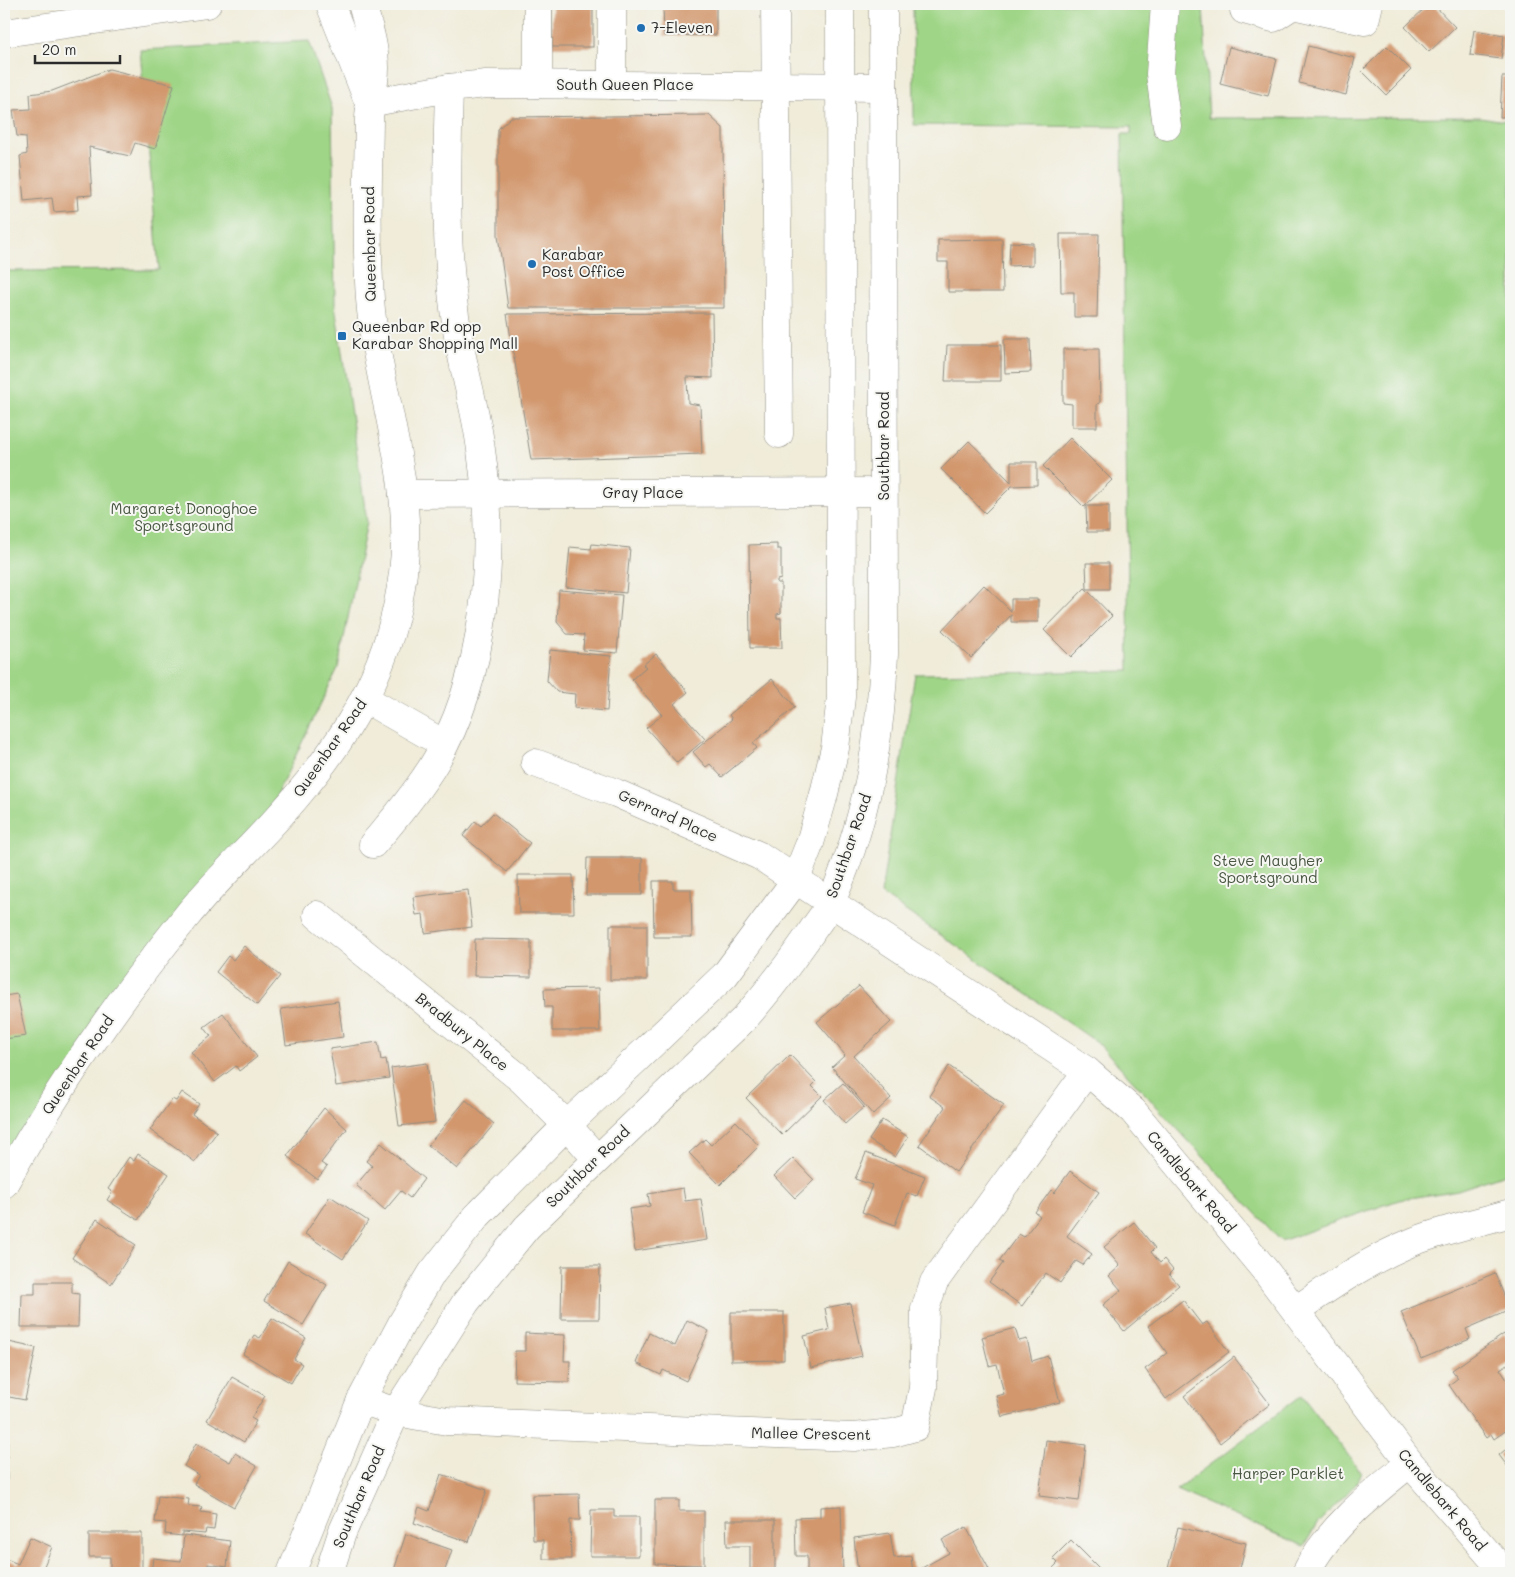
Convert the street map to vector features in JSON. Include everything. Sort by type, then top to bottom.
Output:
[{"type":"street","points":[[4,33],[207,4]]},
{"type":"street","name":"Queenbar Road","points":[[330,4],[369,103]]},
{"type":"street","name":"Queenbar Road","points":[[4,1184],[63,1085],[104,1026],[187,916],[298,795],[365,699],[382,662],[398,602],[406,541],[403,494],[375,347],[370,300],[369,103],[374,77],[374,56],[362,4]]},
{"type":"street","points":[[538,4],[538,84]]},
{"type":"street","points":[[612,4],[612,85]]},
{"type":"street","points":[[775,4],[779,434]]},
{"type":"street","points":[[291,1573],[361,1400],[432,1272],[477,1216],[567,1125],[724,975],[795,881],[810,843],[835,748],[841,697],[840,4]]},
{"type":"street","name":"Southbar Road","points":[[329,1573],[342,1533],[396,1412],[461,1309],[527,1227],[596,1158],[744,1018],[794,957],[830,904],[864,809],[876,756],[882,706],[884,654],[883,4]]},
{"type":"street","points":[[1165,4],[1160,74],[1167,126]]},
{"type":"street","points":[[1244,10],[1273,18],[1294,5],[1365,21],[1369,4]]},
{"type":"street","name":"South Queen Place","points":[[369,103],[449,88],[486,84],[883,86]]},
{"type":"street","points":[[373,844],[417,789],[444,744],[471,672],[478,642],[486,571],[486,494],[478,430],[461,353],[450,276],[447,225],[449,88]]},
{"type":"street","name":"Gray Place","points":[[403,494],[883,492]]},
{"type":"street","points":[[365,699],[444,744]]},
{"type":"street","name":"Gerrard Place","points":[[535,763],[616,793],[760,856],[795,881]]},
{"type":"street","name":"Candlebark Road","points":[[795,881],[1087,1070],[1133,1111],[1296,1310],[1358,1396],[1410,1463],[1505,1573]]},
{"type":"street","name":"Bradbury Place","points":[[317,915],[522,1080],[567,1125],[596,1158]]},
{"type":"street","name":"Mallee Crescent","points":[[361,1400],[396,1412],[447,1421],[854,1437],[886,1434],[915,1427],[922,1388],[925,1309],[934,1282],[1087,1070]]},
{"type":"street","points":[[1296,1310],[1334,1284],[1373,1261],[1416,1241],[1511,1213]]},
{"type":"street","points":[[1306,1573],[1311,1562],[1356,1507],[1410,1463]]},
{"type":"green space","name":"Steve Maugher Sportsground","points":[[913,4],[1203,4],[1209,118],[1480,117],[1511,122],[1511,1172],[1458,1190],[1399,1200],[1281,1241],[1098,1043],[881,894],[915,674],[1129,671],[1122,134],[1131,134],[1131,127],[914,125]]},
{"type":"green space","name":"Margaret Donoghoe Sportsground","points":[[309,41],[332,108],[335,305],[367,522],[338,668],[252,846],[4,1157],[4,271],[159,270],[140,50]]},
{"type":"green space","name":"Harper Parklet","points":[[1302,1395],[1361,1472],[1356,1484],[1317,1524],[1304,1546],[1176,1490]]},
{"type":"building","points":[[552,4],[593,4],[593,47],[552,47]]},
{"type":"building","points":[[663,4],[716,4],[716,35],[664,36]]},
{"type":"building","points":[[1429,4],[1433,4],[1455,27],[1429,52],[1405,27]]},
{"type":"building","points":[[1474,30],[1504,35],[1501,59],[1470,55]]},
{"type":"building","points":[[1308,46],[1355,58],[1346,95],[1299,83]]},
{"type":"building","points":[[1387,46],[1411,70],[1386,95],[1362,71]]},
{"type":"building","points":[[1229,47],[1277,59],[1268,96],[1220,84]]},
{"type":"building","points":[[109,69],[174,85],[155,149],[135,143],[130,156],[89,147],[92,195],[77,196],[78,210],[54,212],[52,198],[24,201],[20,156],[27,154],[26,137],[17,136],[13,110],[31,109],[30,94],[52,91]]},
{"type":"building","points":[[1502,77],[1511,77],[1511,117],[1500,117]]},
{"type":"building","points":[[709,115],[723,128],[724,308],[508,308],[498,235],[498,129],[511,117]]},
{"type":"building","points":[[4,140],[8,178],[4,178]]},
{"type":"building","points":[[1060,234],[1099,234],[1097,317],[1074,317],[1074,292],[1061,292]]},
{"type":"building","points":[[1002,239],[1003,292],[948,292],[948,262],[938,262],[938,240]]},
{"type":"building","points":[[1010,242],[1033,243],[1033,265],[1009,266]]},
{"type":"building","points":[[712,313],[713,378],[687,377],[688,403],[700,405],[702,454],[531,460],[507,314]]},
{"type":"building","points":[[1004,339],[1030,339],[1031,372],[1005,373]]},
{"type":"building","points":[[947,345],[1001,345],[1001,381],[945,381]]},
{"type":"building","points":[[1063,349],[1099,349],[1100,403],[1097,404],[1097,427],[1072,427],[1072,404],[1063,403]]},
{"type":"building","points":[[1070,438],[1112,480],[1084,507],[1043,466]]},
{"type":"building","points":[[969,441],[1011,482],[1011,462],[1037,462],[1037,485],[1012,486],[985,513],[941,469]]},
{"type":"building","points":[[1086,506],[1109,506],[1109,532],[1087,532]]},
{"type":"building","points":[[592,544],[630,548],[626,593],[566,587],[570,547],[591,549]]},
{"type":"building","points":[[777,544],[777,549],[781,549],[781,579],[777,580],[777,583],[781,583],[781,613],[777,614],[777,618],[781,618],[782,648],[750,648],[749,545]]},
{"type":"building","points":[[1086,563],[1109,563],[1109,589],[1087,589]]},
{"type":"building","points":[[984,585],[1011,611],[1011,599],[1038,599],[1038,622],[1011,622],[1011,615],[971,658],[942,630]]},
{"type":"building","points":[[1085,588],[1112,616],[1071,657],[1044,630]]},
{"type":"building","points":[[559,590],[622,595],[617,653],[583,650],[584,635],[567,634],[557,622]]},
{"type":"building","points":[[550,650],[611,656],[607,711],[574,708],[575,694],[557,692],[547,681]]},
{"type":"building","points":[[656,654],[688,692],[674,704],[705,739],[677,763],[646,728],[662,715],[632,679],[646,667],[643,665]]},
{"type":"building","points":[[772,679],[795,707],[753,743],[757,748],[722,777],[710,764],[706,767],[693,752],[732,719],[729,715]]},
{"type":"building","points":[[493,813],[530,843],[507,872],[463,836],[475,821],[481,826]]},
{"type":"building","points":[[587,858],[642,858],[642,895],[586,895]]},
{"type":"building","points":[[518,875],[573,875],[574,913],[519,913]]},
{"type":"building","points":[[653,881],[673,881],[673,889],[691,889],[692,937],[654,937]]},
{"type":"building","points":[[468,890],[472,927],[425,933],[423,914],[416,915],[413,897]]},
{"type":"building","points":[[610,925],[647,925],[647,980],[610,980]]},
{"type":"building","points":[[475,939],[531,940],[531,977],[474,976]]},
{"type":"building","points":[[244,946],[280,976],[257,1005],[216,972],[228,956],[233,960]]},
{"type":"building","points":[[859,986],[891,1022],[854,1056],[891,1098],[873,1115],[832,1067],[845,1055],[817,1022]]},
{"type":"building","points":[[599,988],[600,1031],[552,1031],[552,1007],[545,1007],[544,989]]},
{"type":"building","points":[[17,994],[26,1036],[4,1039],[4,996]]},
{"type":"building","points":[[338,1001],[343,1037],[286,1045],[281,1009]]},
{"type":"building","points":[[223,1013],[257,1057],[239,1071],[236,1066],[215,1082],[191,1052],[211,1036],[204,1027]]},
{"type":"building","points":[[378,1042],[381,1060],[386,1059],[389,1078],[336,1086],[330,1049]]},
{"type":"building","points":[[790,1055],[816,1082],[812,1086],[822,1096],[782,1135],[746,1098]]},
{"type":"building","points":[[427,1063],[435,1122],[399,1126],[391,1068]]},
{"type":"building","points":[[949,1066],[1004,1105],[956,1172],[919,1145],[945,1107],[929,1096]]},
{"type":"building","points":[[843,1083],[864,1107],[845,1124],[824,1100]]},
{"type":"building","points":[[182,1092],[199,1104],[192,1114],[217,1132],[195,1162],[150,1130],[172,1099],[176,1101]]},
{"type":"building","points":[[466,1100],[494,1124],[457,1169],[428,1145]]},
{"type":"building","points":[[324,1108],[347,1129],[321,1163],[327,1167],[317,1179],[287,1156]]},
{"type":"building","points":[[882,1120],[908,1137],[895,1157],[869,1140]]},
{"type":"building","points":[[736,1121],[759,1146],[720,1185],[689,1153],[705,1139],[711,1145]]},
{"type":"building","points":[[381,1143],[424,1179],[410,1198],[401,1191],[385,1210],[356,1185],[372,1166],[366,1161]]},
{"type":"building","points":[[866,1153],[925,1176],[917,1196],[907,1193],[895,1225],[862,1212],[872,1185],[855,1179]]},
{"type":"building","points":[[138,1154],[169,1174],[138,1220],[107,1200],[112,1192],[108,1189],[129,1157],[134,1161]]},
{"type":"building","points":[[793,1158],[814,1180],[795,1198],[774,1176]]},
{"type":"building","points":[[1070,1171],[1099,1192],[1067,1236],[1092,1254],[1083,1265],[1076,1261],[1060,1283],[1046,1273],[1022,1306],[989,1282],[1003,1263],[999,1261],[1019,1234],[1024,1237],[1040,1216],[1035,1212],[1051,1190],[1054,1193]]},
{"type":"building","points":[[683,1188],[685,1201],[701,1199],[707,1240],[635,1251],[629,1209],[650,1206],[648,1194]]},
{"type":"building","points":[[330,1196],[368,1221],[343,1259],[305,1234]]},
{"type":"building","points":[[97,1219],[136,1245],[111,1284],[72,1258]]},
{"type":"building","points":[[1134,1222],[1155,1248],[1151,1252],[1160,1263],[1164,1259],[1173,1270],[1169,1274],[1179,1285],[1124,1331],[1103,1305],[1121,1290],[1109,1276],[1120,1266],[1104,1247]]},
{"type":"building","points":[[288,1261],[327,1285],[303,1325],[264,1301]]},
{"type":"building","points":[[562,1266],[600,1266],[599,1319],[561,1319]]},
{"type":"building","points":[[1495,1273],[1510,1310],[1466,1329],[1470,1339],[1421,1359],[1401,1312]]},
{"type":"building","points":[[35,1282],[72,1282],[72,1293],[79,1294],[78,1327],[21,1327],[22,1294],[35,1294]]},
{"type":"building","points":[[1183,1300],[1202,1325],[1207,1322],[1229,1352],[1166,1399],[1145,1369],[1167,1353],[1148,1326]]},
{"type":"building","points":[[850,1303],[862,1356],[811,1368],[804,1336],[829,1330],[825,1308]]},
{"type":"building","points":[[731,1312],[784,1312],[784,1360],[731,1361]]},
{"type":"building","points":[[272,1318],[306,1338],[294,1359],[302,1364],[291,1383],[243,1354],[254,1335],[260,1338]]},
{"type":"building","points":[[687,1320],[709,1331],[686,1381],[663,1370],[661,1375],[636,1363],[649,1333],[675,1346]]},
{"type":"building","points":[[1015,1328],[1019,1341],[1027,1339],[1032,1361],[1048,1356],[1060,1402],[1002,1417],[996,1396],[1004,1394],[997,1364],[989,1366],[982,1337]]},
{"type":"building","points":[[525,1333],[565,1335],[564,1361],[570,1361],[569,1382],[514,1381],[515,1351],[525,1351]]},
{"type":"building","points":[[1504,1334],[1511,1344],[1511,1362],[1500,1369],[1511,1386],[1511,1427],[1494,1439],[1491,1434],[1486,1438],[1449,1385],[1458,1378],[1452,1370]]},
{"type":"building","points":[[4,1341],[36,1348],[25,1400],[4,1396]]},
{"type":"building","points":[[1234,1357],[1270,1404],[1220,1443],[1184,1396]]},
{"type":"building","points":[[232,1377],[265,1396],[251,1418],[256,1421],[244,1442],[207,1420]]},
{"type":"building","points":[[4,1430],[8,1430],[7,1480],[4,1480]]},
{"type":"building","points":[[1046,1440],[1086,1445],[1079,1501],[1039,1496]]},
{"type":"building","points":[[196,1443],[230,1462],[235,1453],[257,1466],[234,1507],[194,1484],[199,1475],[184,1466]]},
{"type":"building","points":[[1511,1445],[1511,1471],[1499,1455]]},
{"type":"building","points":[[441,1474],[487,1490],[469,1542],[414,1523],[419,1507],[429,1511]]},
{"type":"building","points":[[579,1494],[580,1520],[570,1520],[571,1559],[543,1559],[543,1540],[533,1540],[532,1495]]},
{"type":"building","points":[[158,1496],[189,1499],[188,1506],[202,1507],[201,1512],[216,1514],[214,1530],[206,1529],[205,1534],[182,1532],[182,1536],[165,1534],[166,1523],[155,1522]]},
{"type":"building","points":[[655,1500],[679,1500],[679,1511],[704,1511],[704,1565],[655,1564]]},
{"type":"building","points":[[841,1506],[843,1573],[807,1573],[807,1556],[796,1556],[795,1518],[820,1517],[820,1507]]},
{"type":"building","points":[[591,1510],[614,1510],[614,1517],[639,1517],[639,1556],[590,1556]]},
{"type":"building","points":[[726,1520],[775,1520],[775,1573],[750,1573],[750,1546],[727,1546]]},
{"type":"building","points":[[966,1527],[989,1569],[981,1573],[922,1573],[920,1569],[949,1553],[942,1540]]},
{"type":"building","points":[[1178,1527],[1246,1543],[1239,1573],[1167,1573]]},
{"type":"building","points":[[89,1533],[142,1533],[142,1573],[110,1573],[110,1557],[89,1557]]},
{"type":"building","points":[[890,1533],[894,1558],[911,1556],[913,1573],[858,1573],[854,1538]]},
{"type":"building","points":[[406,1534],[452,1550],[444,1573],[393,1573]]},
{"type":"building","points":[[184,1535],[230,1541],[227,1567],[208,1564],[207,1573],[151,1573],[153,1558],[181,1561]]},
{"type":"building","points":[[30,1537],[52,1547],[41,1573],[4,1573],[4,1558],[18,1564]]},
{"type":"building","points":[[1071,1540],[1104,1573],[1048,1573],[1058,1563],[1053,1558]]},
{"type":"place","name":"7-Eleven","points":[[641,28]]},
{"type":"place","name":"Karabar Post Office","points":[[532,264]]},
{"type":"place","name":"Queenbar Rd opp Karabar Shopping Mall","points":[[342,336]]}]
